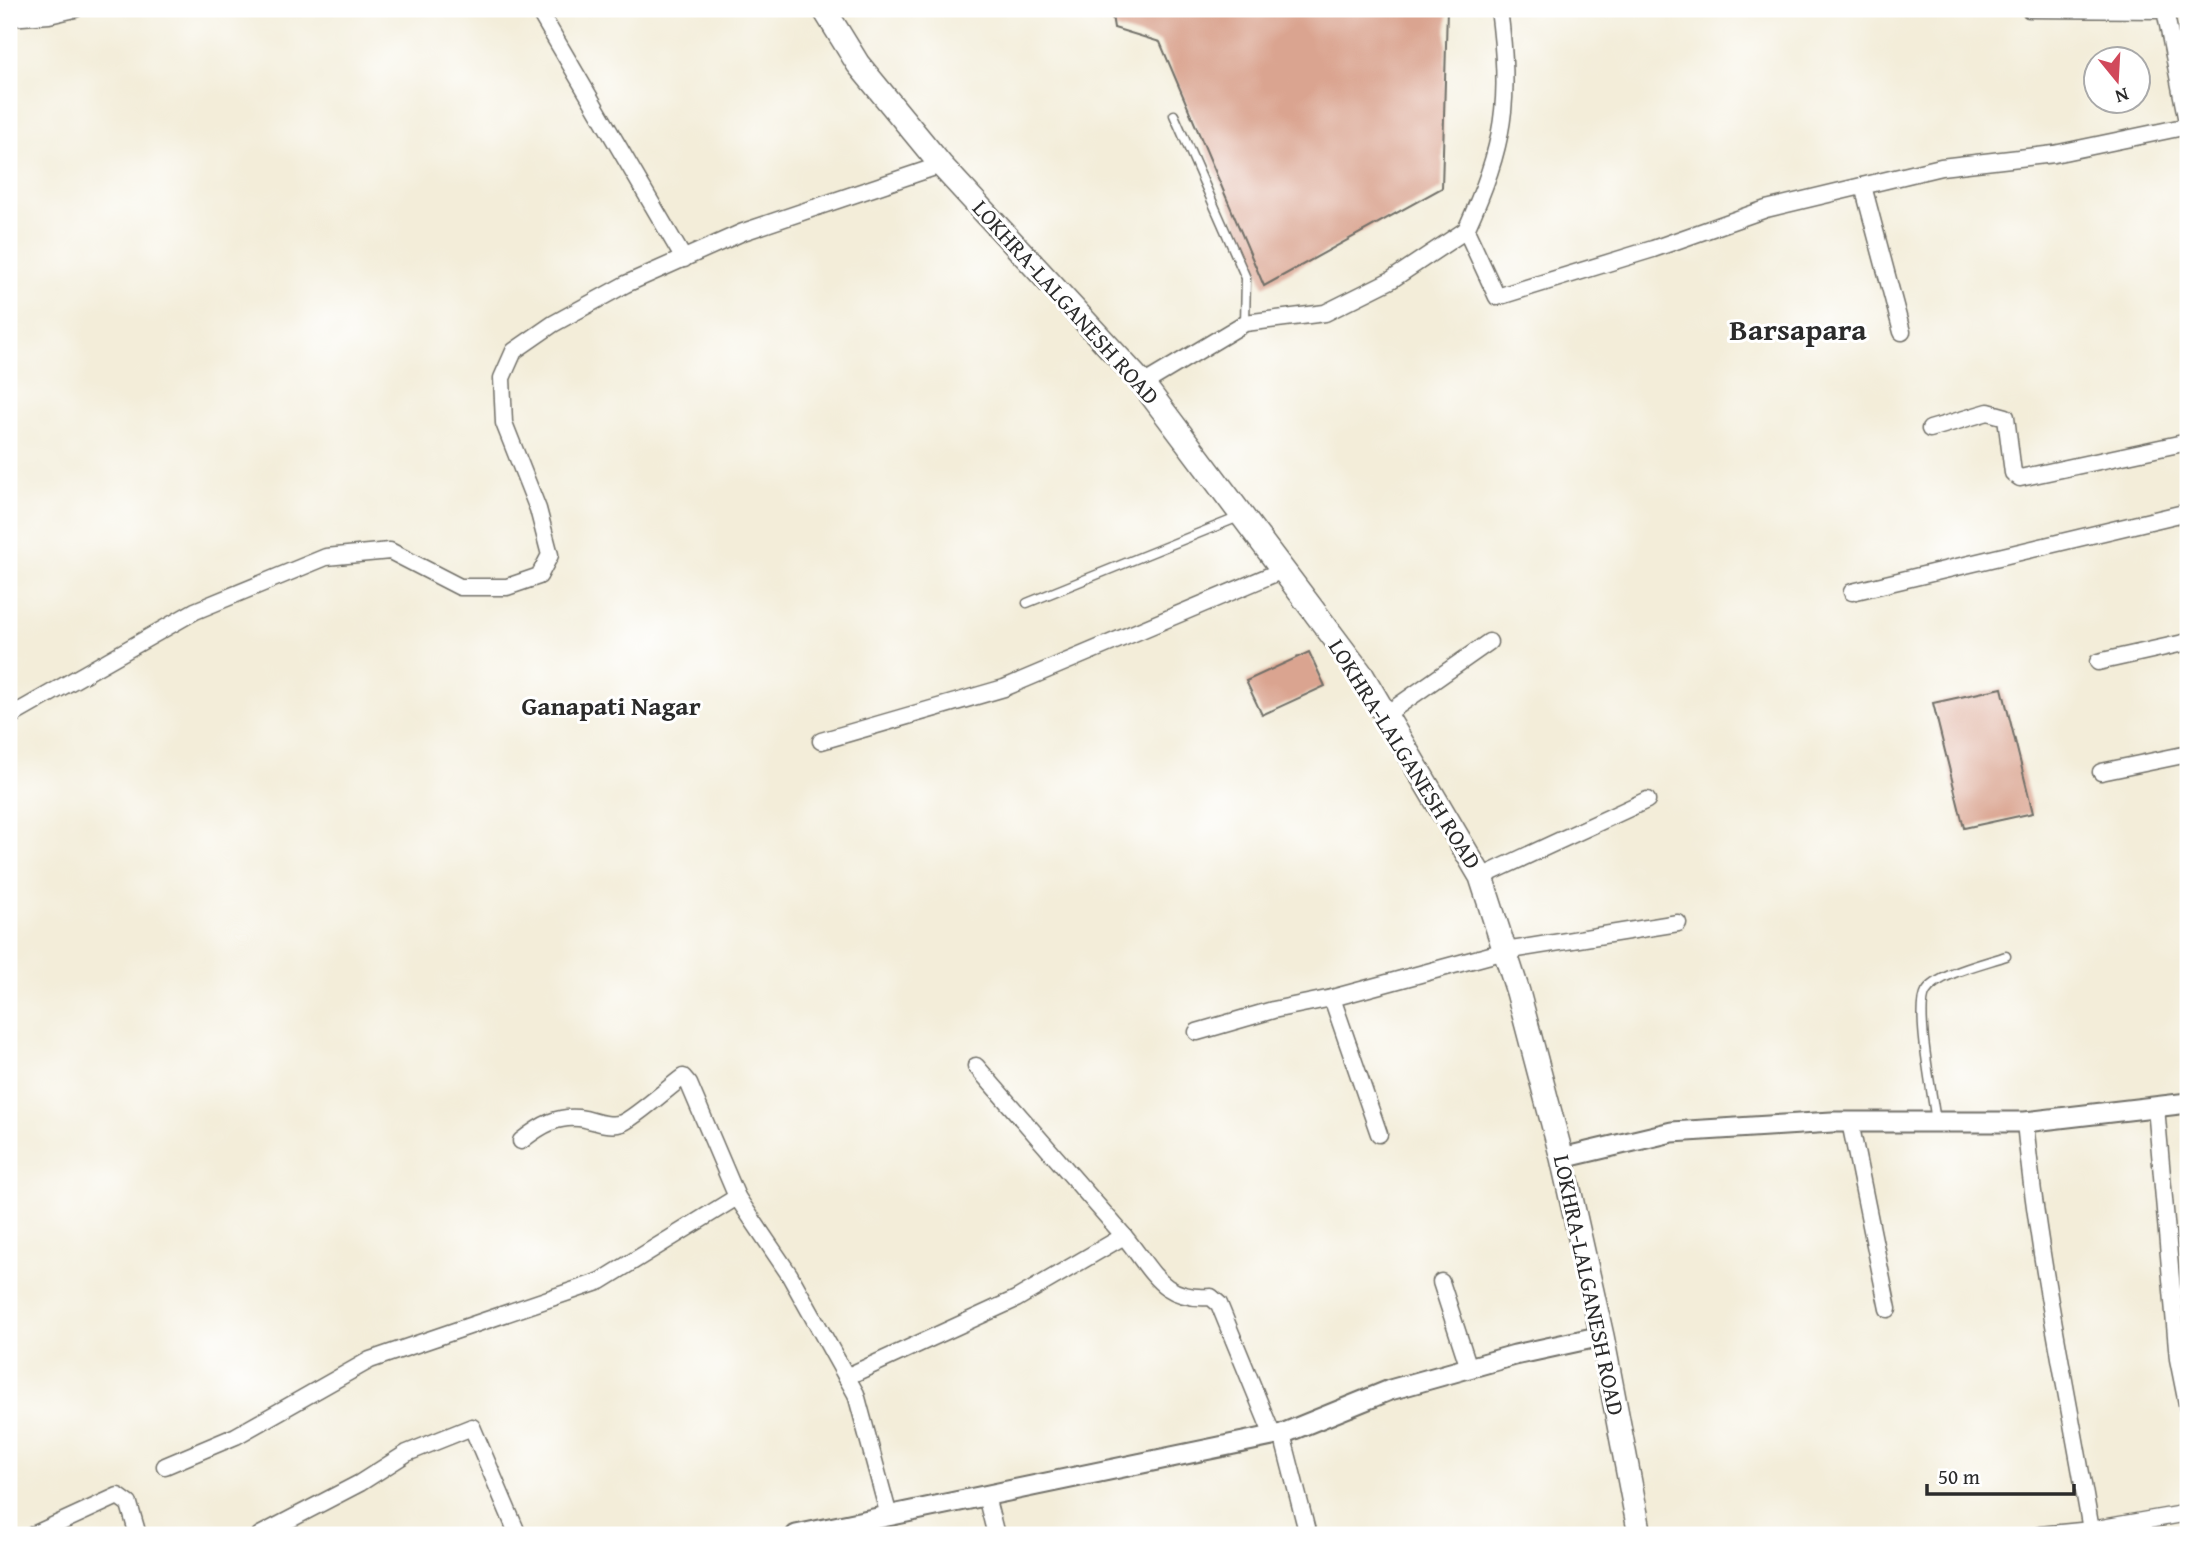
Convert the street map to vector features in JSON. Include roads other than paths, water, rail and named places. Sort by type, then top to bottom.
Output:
[{"type":"main road","name":"LOKHRA-LALGANESH ROAD","points":[[824,9],[858,64],[942,166],[1143,384],[1362,675],[1481,877],[1505,951],[1562,1158],[1602,1336],[1640,1535]]},
{"type":"street","points":[[9,18],[49,15],[75,9]]},
{"type":"street","points":[[538,9],[684,259]]},
{"type":"street","points":[[1143,384],[1245,323],[1325,313],[1391,280],[1466,230],[1490,177],[1506,111],[1506,65],[1499,9]]},
{"type":"street","points":[[1466,230],[1497,297],[1653,249],[1766,209],[1941,167],[2054,153],[2188,127],[2165,10],[2029,9]]},
{"type":"street","points":[[9,717],[195,611],[326,557],[390,551],[460,587],[507,587],[539,576],[551,555],[538,509],[504,423],[502,378],[514,351],[553,324],[614,291],[743,232],[942,166]]},
{"type":"street","points":[[1863,186],[1902,332]]},
{"type":"street","points":[[1930,429],[1988,412],[2006,417],[2013,473],[2020,478],[2188,442]]},
{"type":"street","points":[[1852,592],[2188,512]]},
{"type":"street","points":[[821,741],[1004,688],[1283,570]]},
{"type":"street","points":[[1385,715],[1489,642]]},
{"type":"street","points":[[2098,662],[2188,642]]},
{"type":"street","points":[[2101,772],[2188,754]]},
{"type":"street","points":[[1481,877],[1647,800]]},
{"type":"street","points":[[1198,1032],[1273,1010],[1332,998],[1505,951],[1678,923]]},
{"type":"street","points":[[1332,998],[1379,1134]]},
{"type":"street","points":[[976,1066],[1170,1292],[1183,1297],[1213,1298],[1219,1304],[1277,1435],[1308,1535]]},
{"type":"street","points":[[521,1141],[544,1124],[559,1118],[585,1119],[600,1124],[622,1123],[683,1077],[699,1106],[737,1197],[789,1274],[856,1394],[890,1516]]},
{"type":"street","points":[[1562,1158],[1672,1132],[1850,1122],[2025,1122],[2188,1103]]},
{"type":"street","points":[[2156,1107],[2178,1359],[2188,1409]]},
{"type":"street","points":[[1850,1122],[1888,1310]]},
{"type":"street","points":[[2025,1122],[2036,1229],[2091,1530]]},
{"type":"street","points":[[165,1466],[236,1436],[370,1360],[601,1281],[737,1197]]},
{"type":"street","points":[[846,1377],[1016,1299],[1124,1236]]},
{"type":"street","points":[[1441,1282],[1469,1368]]},
{"type":"street","points":[[796,1535],[823,1533],[890,1516],[1277,1435],[1390,1390],[1602,1336]]},
{"type":"street","points":[[260,1535],[360,1483],[407,1453],[472,1427],[517,1535]]},
{"type":"street","points":[[33,1535],[118,1496],[129,1504],[138,1535]]},
{"type":"street","points":[[986,1496],[996,1535]]},
{"type":"street","points":[[2040,1535],[2091,1530],[2188,1513]]},
{"type":"lane","points":[[1174,115],[1246,278],[1245,323]]},
{"type":"lane","points":[[1027,604],[1242,515]]},
{"type":"lane","points":[[1936,1122],[1921,1012],[1926,991],[1946,977],[2006,956]]},
{"type":"district","name":"Barsapara","points":[[1798,330]]},
{"type":"district","name":"Ganapati Nagar","points":[[611,706]]}]
